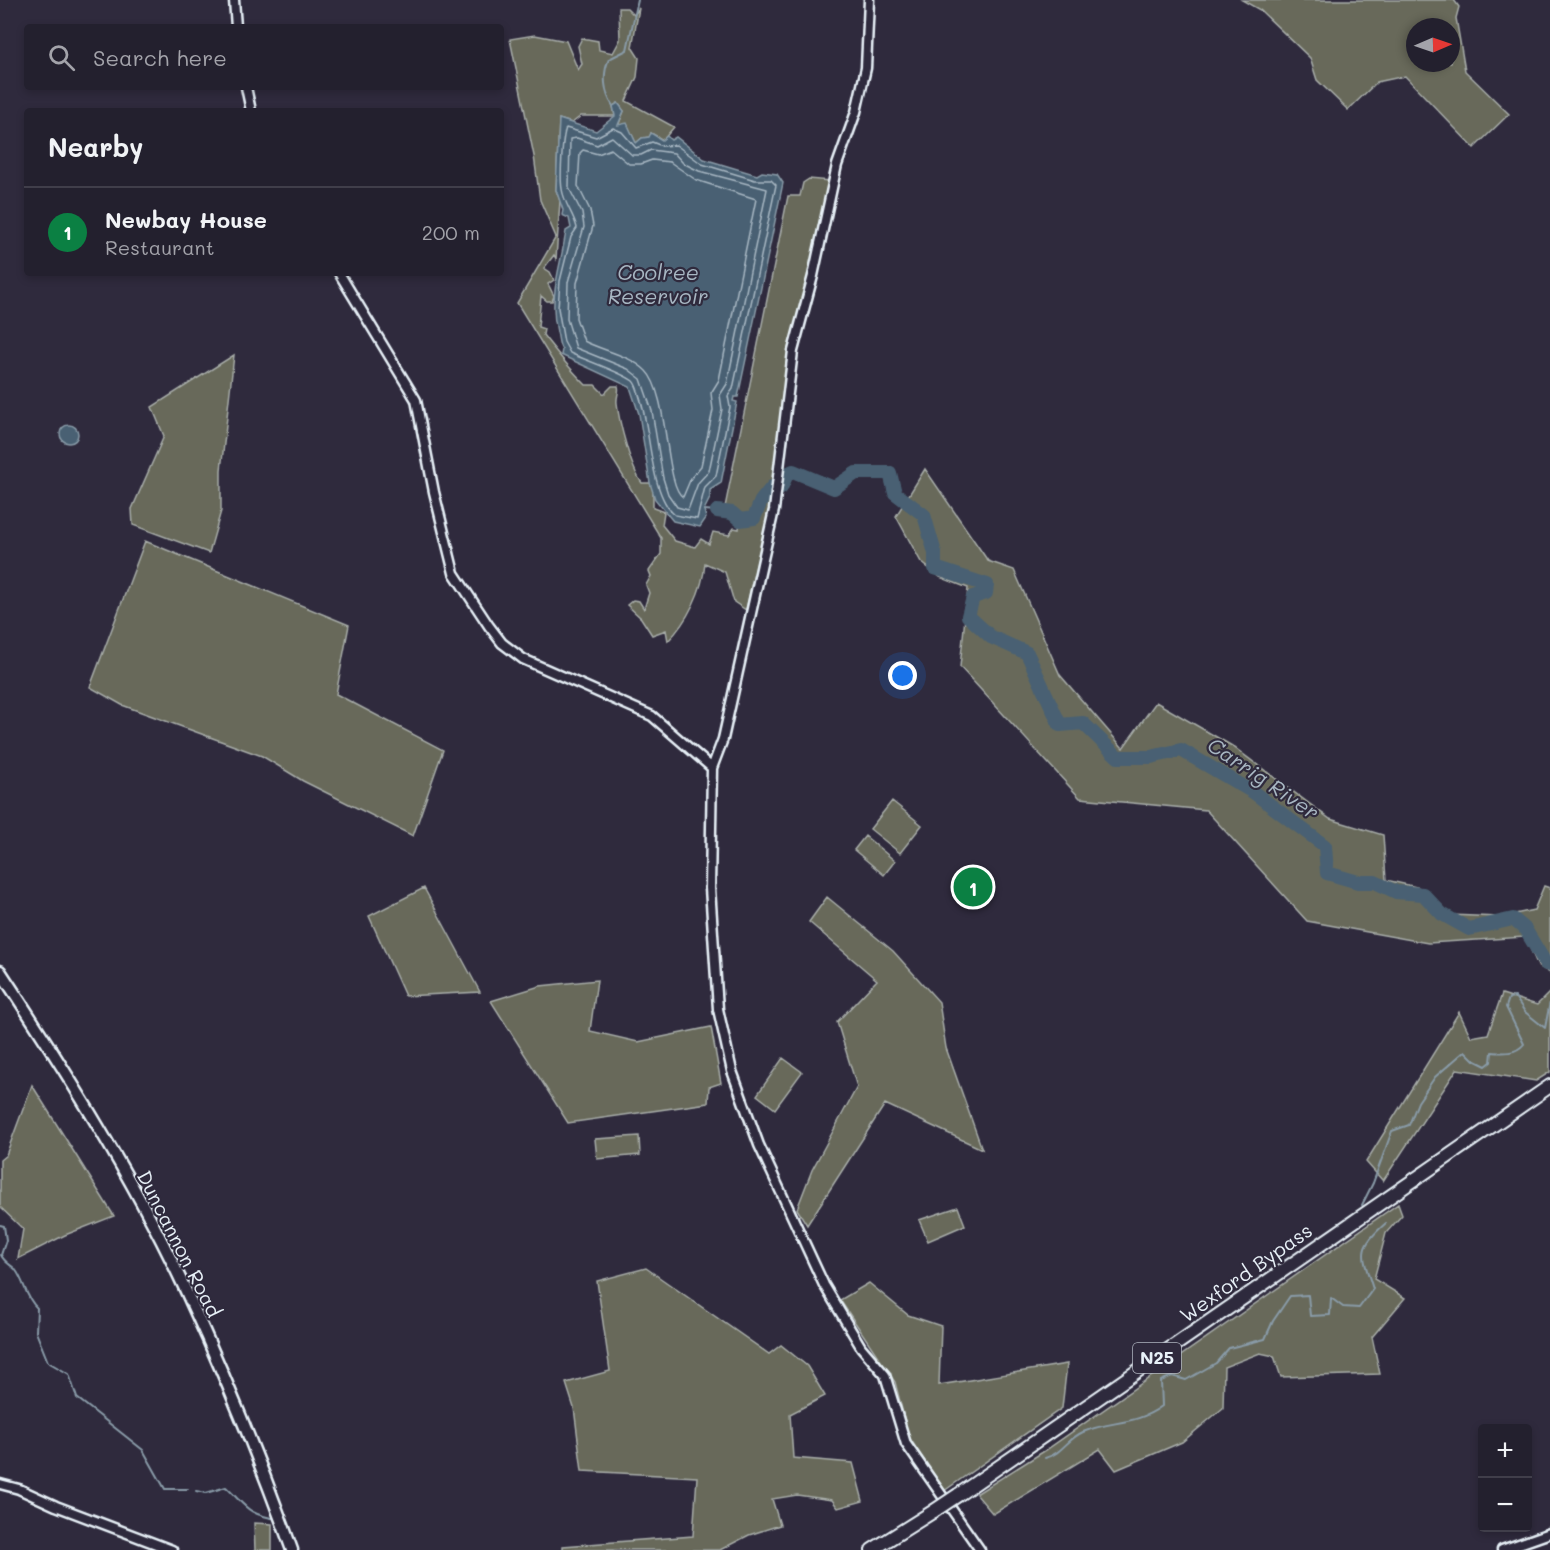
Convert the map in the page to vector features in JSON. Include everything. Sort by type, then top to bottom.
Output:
[{"type":"highway","name":"Wexford Bypass","points":[[872,1550],[958,1495],[1550,1086]]},
{"type":"main road","name":"Duncannon Road","points":[[0,971],[92,1118],[160,1238],[261,1461],[292,1550]]},
{"type":"street","points":[[234,0],[236,24]]},
{"type":"street","points":[[869,0],[866,68],[856,112],[837,165],[813,276],[793,351],[774,510],[723,739],[712,768],[710,888],[718,1010],[740,1096],[790,1215],[824,1284],[861,1347],[876,1362],[885,1376],[906,1444],[980,1550]]},
{"type":"street","points":[[247,90],[250,108]]},
{"type":"street","points":[[341,276],[416,400],[434,492],[454,573],[489,626],[502,643],[523,659],[652,716],[712,768]]},
{"type":"street","points":[[0,1484],[19,1489],[56,1506],[172,1550]]},
{"type":"street","points":[[1502,1550],[1550,1533]]},
{"type":"green space","points":[[1242,0],[1454,0],[1459,7],[1456,18],[1406,18],[1406,72],[1460,72],[1460,42],[1465,71],[1509,114],[1474,148],[1405,76],[1377,82],[1348,110],[1317,80],[1310,58],[1260,10]]},
{"type":"green space","points":[[619,8],[627,8],[634,15],[639,8],[632,47],[639,58],[637,77],[626,101],[674,127],[663,140],[651,133],[650,137],[642,138],[636,143],[627,124],[618,126],[624,111],[618,103],[613,106],[615,116],[581,116],[572,123],[559,119],[556,190],[560,201],[556,259],[554,255],[544,268],[550,272],[554,280],[548,284],[554,296],[552,301],[547,301],[541,296],[538,327],[544,329],[543,335],[586,385],[595,385],[604,394],[612,386],[618,386],[618,411],[630,457],[642,483],[650,483],[653,487],[653,508],[664,512],[662,525],[675,541],[695,547],[701,539],[709,544],[713,532],[729,535],[734,528],[739,529],[740,520],[732,513],[724,512],[788,196],[800,196],[803,183],[809,179],[830,181],[810,275],[789,351],[769,509],[746,610],[734,602],[725,572],[705,563],[701,584],[693,605],[682,625],[668,641],[666,630],[652,635],[641,618],[627,605],[633,600],[639,601],[644,609],[649,593],[646,585],[651,576],[649,571],[661,554],[661,538],[517,303],[556,237],[540,200],[534,156],[510,39],[535,35],[566,41],[578,70],[582,64],[578,46],[582,38],[598,41],[599,50],[613,53],[620,40]]},
{"type":"green space","points":[[234,355],[221,470],[221,511],[209,553],[133,525],[132,509],[164,436],[152,407]]},
{"type":"green space","points":[[925,469],[988,561],[1014,570],[1060,675],[1123,748],[1156,702],[1232,746],[1330,819],[1383,835],[1386,880],[1425,889],[1450,915],[1500,917],[1534,910],[1544,886],[1550,888],[1550,973],[1538,966],[1525,937],[1428,943],[1307,921],[1206,810],[1080,798],[960,667],[968,588],[940,577],[921,562],[896,516]]},
{"type":"green space","points":[[145,541],[349,625],[336,694],[443,750],[413,836],[303,781],[262,756],[122,705],[90,687]]},
{"type":"green space","points":[[892,801],[922,825],[900,853],[870,829]]},
{"type":"green space","points":[[865,836],[895,861],[884,875],[854,850]]},
{"type":"green space","points":[[424,888],[480,992],[405,996],[369,916]]},
{"type":"green space","points":[[827,897],[893,951],[939,1002],[946,1048],[982,1149],[885,1104],[807,1225],[797,1209],[812,1170],[857,1087],[837,1022],[877,980],[809,922]]},
{"type":"green space","points":[[597,980],[590,1031],[638,1042],[711,1027],[721,1083],[709,1087],[708,1103],[568,1123],[491,1001],[540,986]]},
{"type":"green space","points":[[1550,992],[1550,1072],[1536,1081],[1457,1069],[1383,1181],[1366,1162],[1459,1012],[1471,1037],[1488,1034],[1502,994],[1537,1005]]},
{"type":"green space","points":[[783,1058],[802,1072],[775,1109],[757,1095]]},
{"type":"green space","points":[[32,1085],[114,1216],[65,1235],[18,1259],[23,1229],[0,1207],[0,1160],[6,1155]]},
{"type":"green space","points":[[639,1136],[640,1155],[597,1159],[595,1139]]},
{"type":"green space","points":[[1398,1204],[1402,1215],[1386,1233],[1374,1279],[1405,1298],[1372,1337],[1380,1374],[1281,1377],[1274,1356],[1260,1353],[1224,1367],[1223,1408],[1182,1442],[1116,1470],[1100,1449],[993,1514],[976,1494],[1046,1450]]},
{"type":"green space","points":[[958,1207],[965,1225],[928,1241],[919,1220]]},
{"type":"green space","points":[[646,1268],[769,1354],[781,1345],[807,1366],[825,1396],[790,1414],[793,1458],[853,1463],[863,1501],[838,1508],[832,1500],[797,1495],[772,1499],[780,1525],[749,1535],[720,1550],[563,1550],[563,1546],[693,1536],[697,1477],[582,1471],[574,1408],[566,1383],[610,1371],[597,1281]]},
{"type":"green space","points":[[869,1283],[908,1315],[941,1326],[939,1385],[1067,1364],[1062,1408],[944,1491],[909,1437],[895,1382],[840,1300]]},
{"type":"green space","points":[[254,1523],[272,1524],[272,1550],[255,1550]]},
{"type":"water","name":"Coolree Reservoir","points":[[618,103],[624,111],[618,125],[627,123],[636,143],[642,138],[649,137],[651,133],[662,140],[667,136],[671,140],[676,137],[704,159],[757,175],[762,172],[777,174],[783,183],[738,397],[734,397],[733,401],[737,402],[721,483],[710,490],[710,498],[704,510],[706,518],[700,527],[673,521],[655,499],[650,483],[639,414],[630,387],[561,355],[554,306],[556,282],[566,231],[571,228],[569,218],[562,215],[563,210],[556,190],[559,119],[596,131],[615,116],[613,106]]},
{"type":"water","points":[[69,425],[75,428],[78,434],[75,440],[69,443],[63,440],[60,434],[63,428]]},
{"type":"waterway","points":[[613,106],[605,83],[605,71],[609,59],[627,50],[638,0]]},
{"type":"waterway","name":"Carrig River","points":[[781,488],[787,474],[793,471],[834,488],[856,473],[890,473],[895,493],[924,515],[935,553],[935,568],[987,585],[986,593],[973,597],[968,616],[991,637],[1027,653],[1060,725],[1083,723],[1118,757],[1151,757],[1181,750],[1253,792],[1325,846],[1327,873],[1358,882],[1375,882],[1396,892],[1423,894],[1442,914],[1469,929],[1513,919],[1525,929],[1546,964],[1550,965]]},
{"type":"waterway","name":"Carrig River","points":[[717,511],[732,513],[740,520],[754,518],[761,501],[772,487]]},
{"type":"waterway","points":[[704,510],[717,511]]},
{"type":"waterway","points":[[1362,1205],[1373,1183],[1392,1131],[1409,1125],[1418,1102],[1435,1077],[1465,1051],[1474,1060],[1486,1066],[1491,1062],[1492,1052],[1505,1053],[1524,1044],[1506,1007],[1509,998],[1515,997],[1525,1012],[1545,1028],[1550,1002]]},
{"type":"waterway","points":[[1045,1458],[1056,1453],[1083,1432],[1133,1420],[1162,1406],[1161,1381],[1172,1376],[1186,1380],[1216,1363],[1229,1348],[1265,1339],[1273,1321],[1290,1296],[1308,1295],[1310,1316],[1330,1315],[1331,1298],[1343,1307],[1359,1308],[1373,1289],[1364,1260],[1366,1246],[1386,1223]]},
{"type":"waterway","points":[[0,1225],[4,1226],[6,1240],[1,1255],[15,1269],[37,1308],[36,1332],[48,1362],[69,1374],[77,1398],[143,1450],[165,1489],[188,1489]]},
{"type":"waterway","points":[[196,1491],[206,1493],[226,1487],[253,1512],[278,1519]]},
{"type":"place","name":"Newbay House","points":[[973,887]]}]
